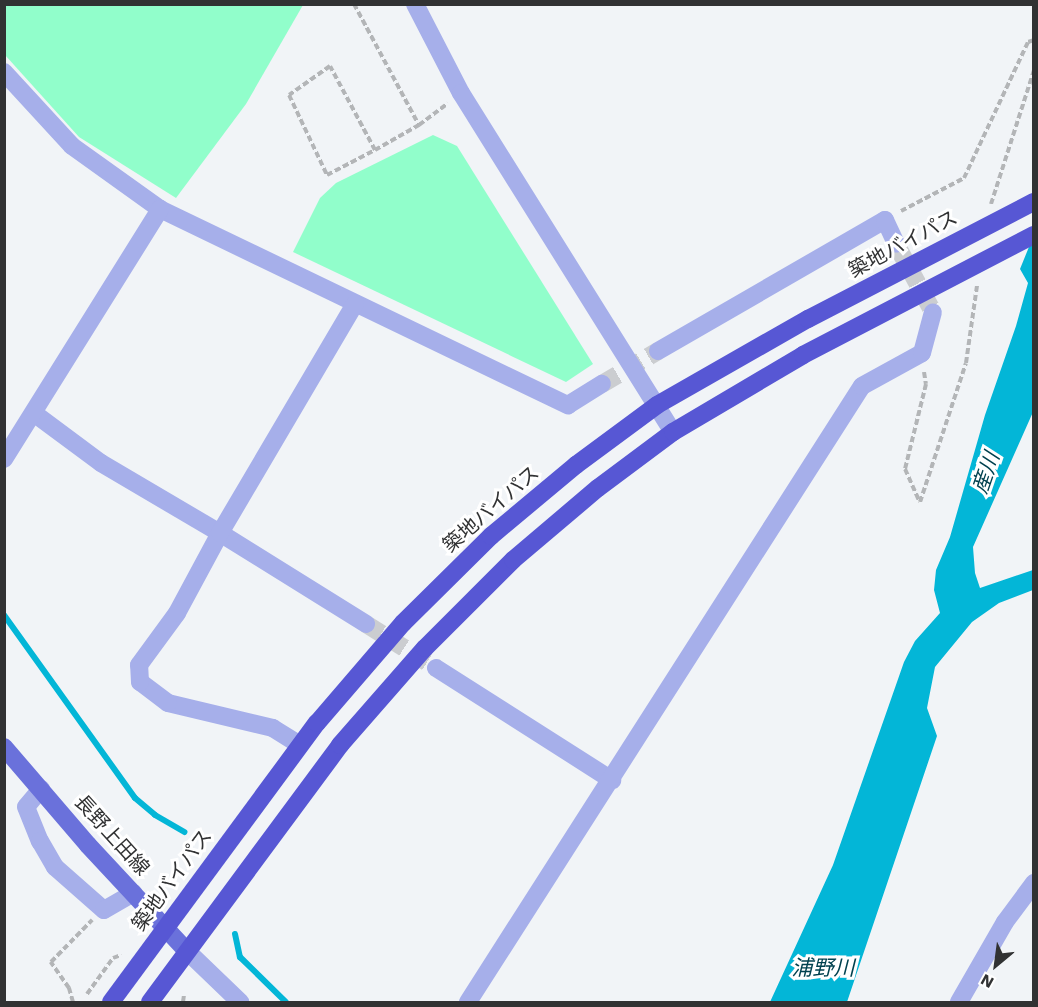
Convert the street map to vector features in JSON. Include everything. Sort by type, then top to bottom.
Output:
[{"type":"highway","name":"築地バイパス","points":[[111,1002],[300,745],[403,623],[491,536],[576,465],[657,405],[808,319],[1034,202]]},
{"type":"highway","points":[[150,1002],[340,745],[424,648],[513,560],[598,488],[673,432],[803,355],[1034,235]]},
{"type":"main road","name":"長野上田線","points":[[4,747],[187,951]]},
{"type":"street","points":[[415,4],[461,93],[673,432]]},
{"type":"street","points":[[4,72],[72,146],[160,209],[568,405],[602,384]]},
{"type":"street","points":[[4,459],[35,414],[160,209]]},
{"type":"street","points":[[658,351],[885,220],[897,244]]},
{"type":"street","points":[[300,745],[273,728],[168,703],[140,682],[138,665],[177,613],[220,533],[355,304]]},
{"type":"street","points":[[468,1002],[862,386],[922,353],[933,312]]},
{"type":"street","points":[[35,414],[101,463],[220,533],[366,624]]},
{"type":"street","points":[[436,668],[612,780]]},
{"type":"street","points":[[41,789],[26,807],[40,841],[55,867],[104,910],[134,892]]},
{"type":"street","points":[[958,1002],[1005,922],[1034,883]]},
{"type":"street","points":[[187,951],[240,1002]]},
{"type":"path","points":[[354,4],[419,125]]},
{"type":"path","points":[[885,220],[964,178],[1028,42],[1034,40]]},
{"type":"path","points":[[375,150],[330,66],[289,94],[327,175],[375,150],[419,125],[461,93]]},
{"type":"path","points":[[983,227],[1034,70]]},
{"type":"path","points":[[922,353],[926,384],[905,469],[920,502],[966,363],[980,265]]},
{"type":"path","points":[[73,1002],[69,988],[51,962],[81,930],[104,910]]},
{"type":"path","points":[[87,994],[113,958]]},
{"type":"path","points":[[183,1002],[184,995]]},
{"type":"green space","points":[[5,4],[303,5],[246,104],[176,198],[79,137],[5,55]]},
{"type":"green space","points":[[433,135],[457,146],[593,364],[566,382],[293,252],[320,198],[336,183]]},
{"type":"water","name":"浦野川","points":[[1033,237],[1033,412],[973,547],[975,573],[980,588],[1033,570],[1033,590],[999,603],[972,622],[935,667],[927,708],[937,736],[847,1002],[770,1002],[833,865],[904,662],[915,641],[940,613],[934,590],[936,570],[950,537],[985,415],[1016,326],[1028,283],[1020,269]]},
{"type":"waterway","points":[[4,615],[135,798],[155,815],[184,832]]},
{"type":"waterway","points":[[235,934],[240,957],[286,1002]]},
{"type":"tunnel","points":[[896,244],[933,312]]},
{"type":"tunnel","points":[[602,384],[658,351]]},
{"type":"tunnel","points":[[366,624],[436,668]]},
{"type":"water label","name":"産川","points":[[986,473]]}]
